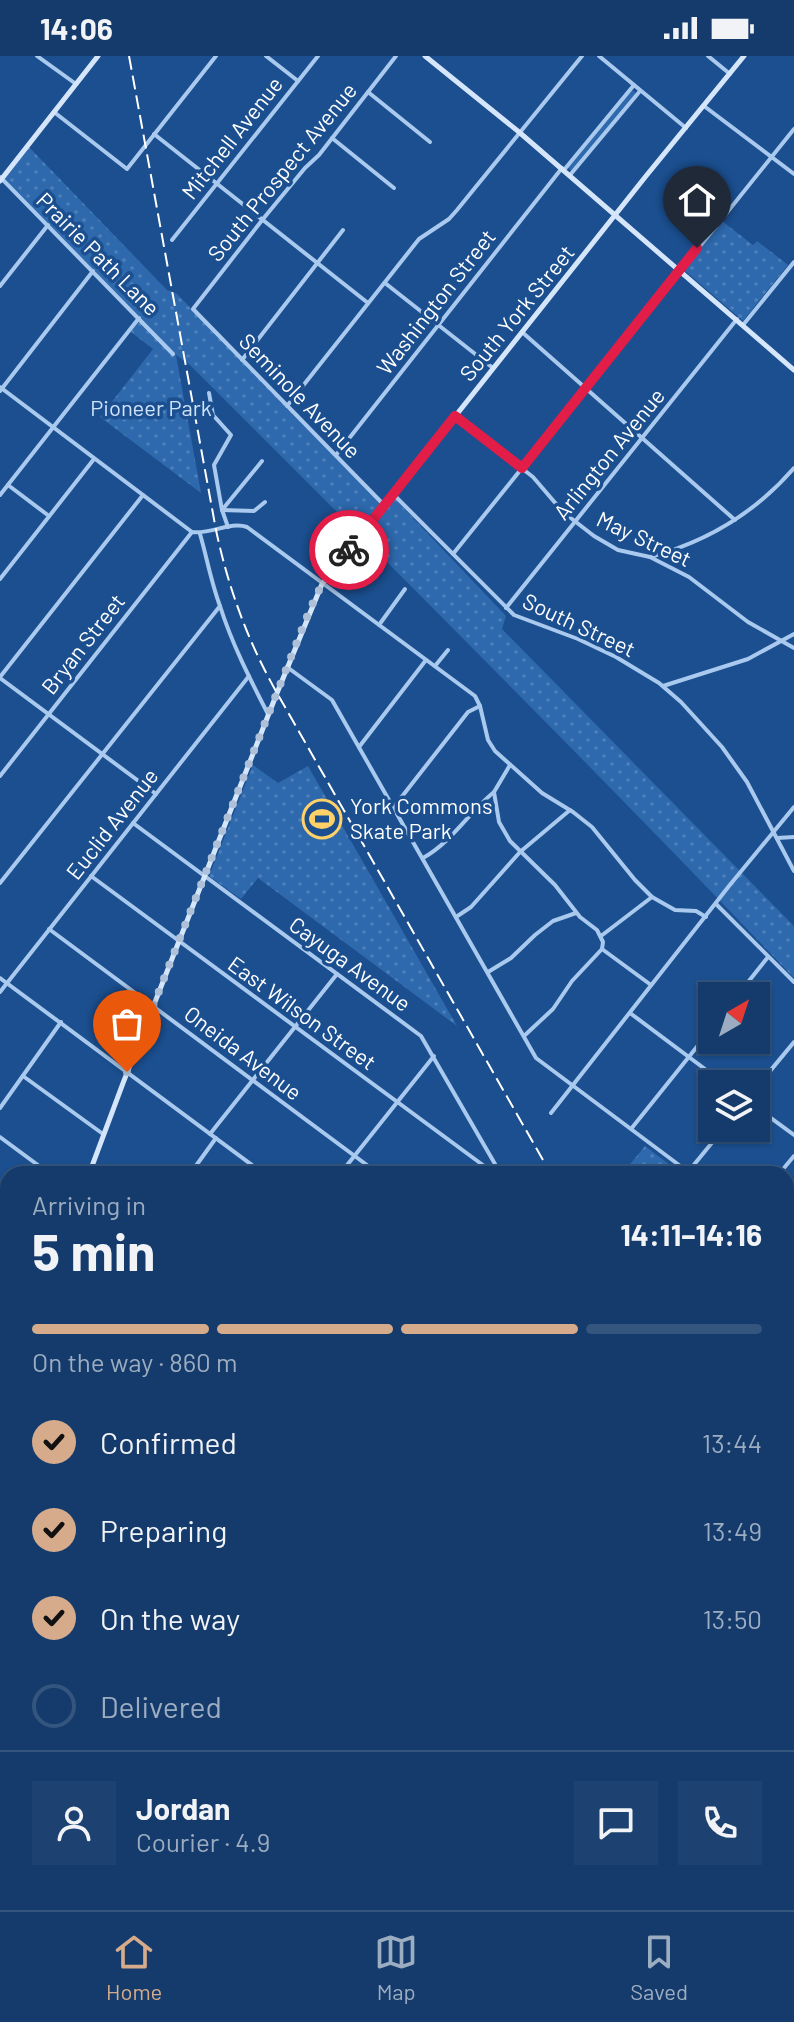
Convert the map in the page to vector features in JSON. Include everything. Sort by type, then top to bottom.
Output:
[{"type":"main road","points":[[1,179],[98,56]]},
{"type":"main road","points":[[425,56],[563,169],[794,370]]},
{"type":"main road","name":"South York Street","points":[[92,1166],[322,584],[744,56]]},
{"type":"street","points":[[37,56],[76,84]]},
{"type":"street","points":[[54,112],[127,169],[216,56]]},
{"type":"street","points":[[266,56],[298,81]]},
{"type":"street","name":"Mitchell Avenue","points":[[172,240],[318,56]]},
{"type":"street","name":"South Prospect Avenue","points":[[193,309],[396,56]]},
{"type":"street","points":[[287,406],[419,239],[449,219],[582,56]]},
{"type":"street","points":[[599,56],[686,128]]},
{"type":"street","points":[[708,56],[730,74]]},
{"type":"street","name":"Washington Street","points":[[336,455],[563,169],[634,85]]},
{"type":"street","points":[[570,175],[641,90]]},
{"type":"street","points":[[368,92],[430,142]]},
{"type":"street","points":[[704,106],[794,174]]},
{"type":"street","points":[[453,554],[794,129]]},
{"type":"street","points":[[154,134],[368,303]]},
{"type":"street","points":[[332,138],[394,188]]},
{"type":"street","name":"Prairie Path Lane","points":[[1,179],[173,354]]},
{"type":"street","points":[[0,285],[48,225]]},
{"type":"street","points":[[242,360],[343,230]]},
{"type":"street","points":[[743,325],[794,262]]},
{"type":"street","points":[[93,271],[1,389],[192,532],[200,534],[244,525],[435,666],[475,696],[488,740],[495,751],[542,793],[570,810],[599,835],[652,897],[675,910],[696,911],[706,917]]},
{"type":"street","points":[[384,283],[493,368]]},
{"type":"street","name":"Seminole Avenue","points":[[193,309],[384,505]]},
{"type":"street","points":[[0,495],[139,318]]},
{"type":"street","name":"Arlington Avenue","points":[[506,609],[737,319]]},
{"type":"street","points":[[522,332],[735,520]]},
{"type":"street","points":[[209,393],[213,415],[231,435],[214,465],[228,527]]},
{"type":"street","name":"May Street","points":[[455,416],[522,468],[558,507],[594,536],[618,550],[650,557],[696,582],[748,622],[794,648]]},
{"type":"street","points":[[0,579],[2,571],[94,459]]},
{"type":"street","points":[[222,510],[262,461]]},
{"type":"street","points":[[650,557],[690,544],[735,520],[765,497],[794,468]]},
{"type":"street","points":[[8,485],[49,516]]},
{"type":"street","name":"South Street","points":[[393,494],[514,615],[597,647],[634,667],[663,687],[694,716],[729,756],[753,792],[794,871]]},
{"type":"street","points":[[143,495],[0,677],[156,794]]},
{"type":"street","points":[[222,510],[254,511],[265,502]]},
{"type":"street","name":"Bryan Street","points":[[0,776],[192,532]]},
{"type":"street","points":[[200,534],[220,606],[269,715]]},
{"type":"street","points":[[379,625],[405,589]]},
{"type":"street","points":[[0,883],[220,606]]},
{"type":"street","points":[[663,687],[734,664],[794,634]]},
{"type":"street","points":[[435,666],[448,650]]},
{"type":"street","points":[[359,748],[426,660]]},
{"type":"street","points":[[287,667],[330,698],[538,1059],[681,1166]]},
{"type":"street","name":"Euclid Avenue","points":[[0,992],[249,676]]},
{"type":"street","points":[[393,808],[468,712],[480,706]]},
{"type":"street","points":[[423,858],[438,850],[494,792],[510,765]]},
{"type":"street","points":[[494,792],[502,830],[555,885],[576,913],[601,936],[603,942],[602,949],[572,981],[553,1009],[524,1036]]},
{"type":"street","points":[[551,1113],[794,807]]},
{"type":"street","points":[[456,917],[471,907],[520,852],[570,810]]},
{"type":"street","name":"Cayuga Avenue","points":[[133,823],[421,1036],[495,1166]]},
{"type":"street","points":[[777,838],[794,837]]},
{"type":"street","name":"East Wilson Street","points":[[91,876],[485,1166]]},
{"type":"street","points":[[601,936],[652,897]]},
{"type":"street","points":[[716,904],[794,982]]},
{"type":"street","points":[[488,972],[511,958],[553,921],[576,913]]},
{"type":"street","name":"Oneida Avenue","points":[[49,929],[368,1166]]},
{"type":"street","points":[[602,949],[651,985]]},
{"type":"street","points":[[748,982],[768,957]]},
{"type":"street","points":[[210,1134],[337,974]]},
{"type":"street","points":[[0,978],[253,1166]]},
{"type":"street","points":[[630,1013],[706,1070]]},
{"type":"street","points":[[0,1108],[61,1022]]},
{"type":"street","points":[[770,1071],[794,1042]]},
{"type":"street","points":[[631,1129],[698,1046]]},
{"type":"street","points":[[346,1166],[434,1056]]},
{"type":"street","points":[[23,1076],[103,1134]]},
{"type":"street","points":[[770,1117],[794,1135]]},
{"type":"street","points":[[0,1137],[39,1166]]},
{"type":"street","points":[[196,1166],[216,1138]]},
{"type":"street","points":[[695,1166],[713,1142]]},
{"type":"green space","points":[[632,90],[636,93],[572,171],[568,168]]},
{"type":"green space","name":"Pioneer Park","points":[[29,147],[167,290],[177,294],[384,508],[394,498],[506,616],[502,629],[794,926],[794,978],[569,746],[189,364],[176,355],[201,493],[100,417],[153,349],[131,332],[141,322],[2,182]]},
{"type":"green space","points":[[722,221],[753,245],[757,241],[788,265],[743,321],[683,269]]},
{"type":"green space","points":[[253,765],[278,783],[308,766],[457,1026],[258,878],[241,899],[209,876]]},
{"type":"green space","points":[[645,1146],[671,1166],[629,1166]]},
{"type":"railway","points":[[129,56],[216,530],[240,614],[277,693],[546,1166]]},
{"type":"way so far","points":[[127,1072],[310,609],[322,584],[349,550]]},
{"type":"place","name":"York Commons Skate Park","points":[[322,819]]},
{"type":"route","points":[[349,550],[455,416],[522,468],[697,248]]}]
